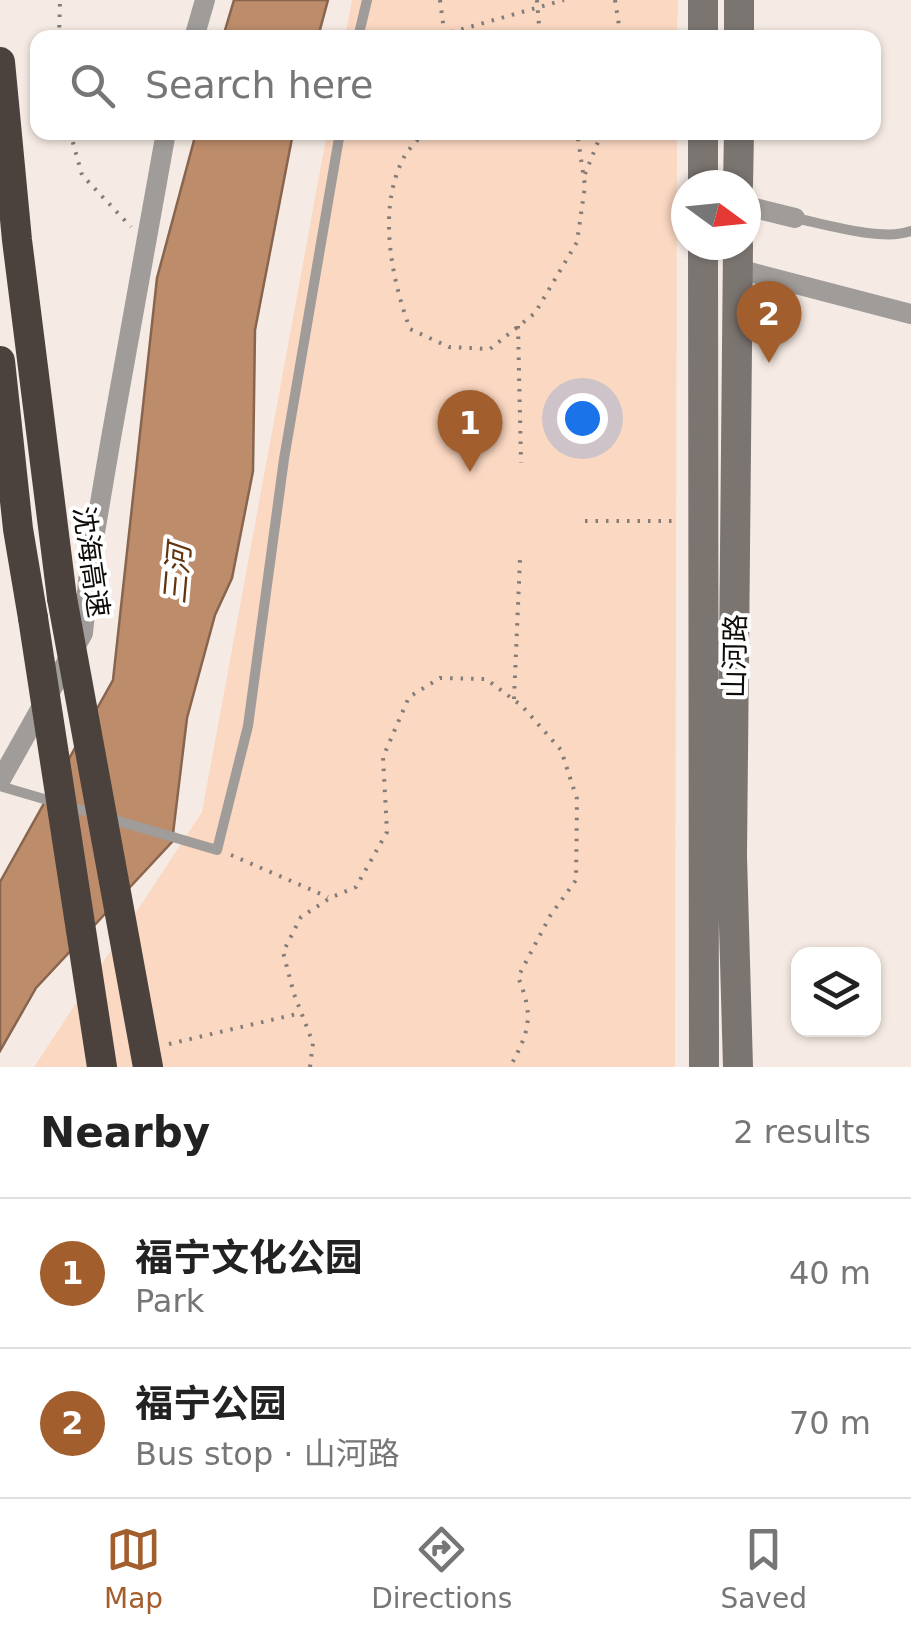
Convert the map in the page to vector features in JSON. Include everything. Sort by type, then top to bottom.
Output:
[{"type":"highway","name":"沈海高速","points":[[0,62],[17,240],[62,598],[156,1056]]},
{"type":"highway","points":[[0,361],[18,529],[102,1067]]},
{"type":"highway","points":[[0,484],[18,529]]},
{"type":"main road","points":[[703,0],[703,30]]},
{"type":"main road","points":[[739,0],[739,30]]},
{"type":"main road","points":[[703,140],[703,170]]},
{"type":"main road","points":[[738,140],[738,170]]},
{"type":"main road","points":[[703,260],[704,1067]]},
{"type":"main road","name":"山河路","points":[[738,260],[732,856],[738,1067]]},
{"type":"street","points":[[196,30],[204,0]]},
{"type":"street","points":[[0,783],[84,633],[93,544],[164,140]]},
{"type":"street","points":[[761,210],[795,218]]},
{"type":"street","points":[[747,260],[911,314]]},
{"type":"lane","points":[[360,30],[367,0]]},
{"type":"lane","points":[[0,783],[217,850],[248,726],[284,459],[339,140]]},
{"type":"lane","points":[[795,218],[858,230],[904,234],[911,231]]},
{"type":"path","points":[[59,30],[60,0]]},
{"type":"path","points":[[440,0],[443,30]]},
{"type":"path","points":[[537,0],[540,30]]},
{"type":"path","points":[[464,30],[564,0]]},
{"type":"path","points":[[615,0],[621,30]]},
{"type":"path","points":[[72,140],[82,175],[145,242]]},
{"type":"path","points":[[418,140],[405,155],[394,188],[390,239],[396,290],[410,329],[449,347],[490,349],[535,313],[577,242],[584,179],[599,140]]},
{"type":"path","points":[[578,140],[584,179]]},
{"type":"path","points":[[518,326],[521,462]]},
{"type":"path","points":[[585,521],[703,520]]},
{"type":"path","points":[[514,700],[520,559]]},
{"type":"path","points":[[310,1067],[313,1044],[284,952],[300,917],[356,886],[386,832],[383,757],[409,697],[440,678],[486,678],[514,700],[560,750],[576,799],[576,880],[550,916],[518,976],[527,999],[528,1035],[510,1067]]},
{"type":"path","points":[[217,850],[330,898]]},
{"type":"path","points":[[156,1056],[301,1013]]},
{"type":"shaded area","points":[[352,0],[678,0],[677,30],[346,30]]},
{"type":"shaded area","points":[[326,140],[677,140],[677,170],[671,170],[671,260],[677,260],[675,1067],[34,1067],[202,812]]},
{"type":"water","points":[[234,0],[328,0],[320,30],[225,30]]},
{"type":"water","name":"三河","points":[[194,140],[292,140],[255,330],[253,471],[232,578],[215,615],[187,718],[172,842],[36,988],[0,1051],[0,882],[113,680],[157,278]]},
{"type":"place","name":"福宁公园","points":[[769,363]]},
{"type":"place","name":"福宁文化公园","points":[[470,472]]}]
